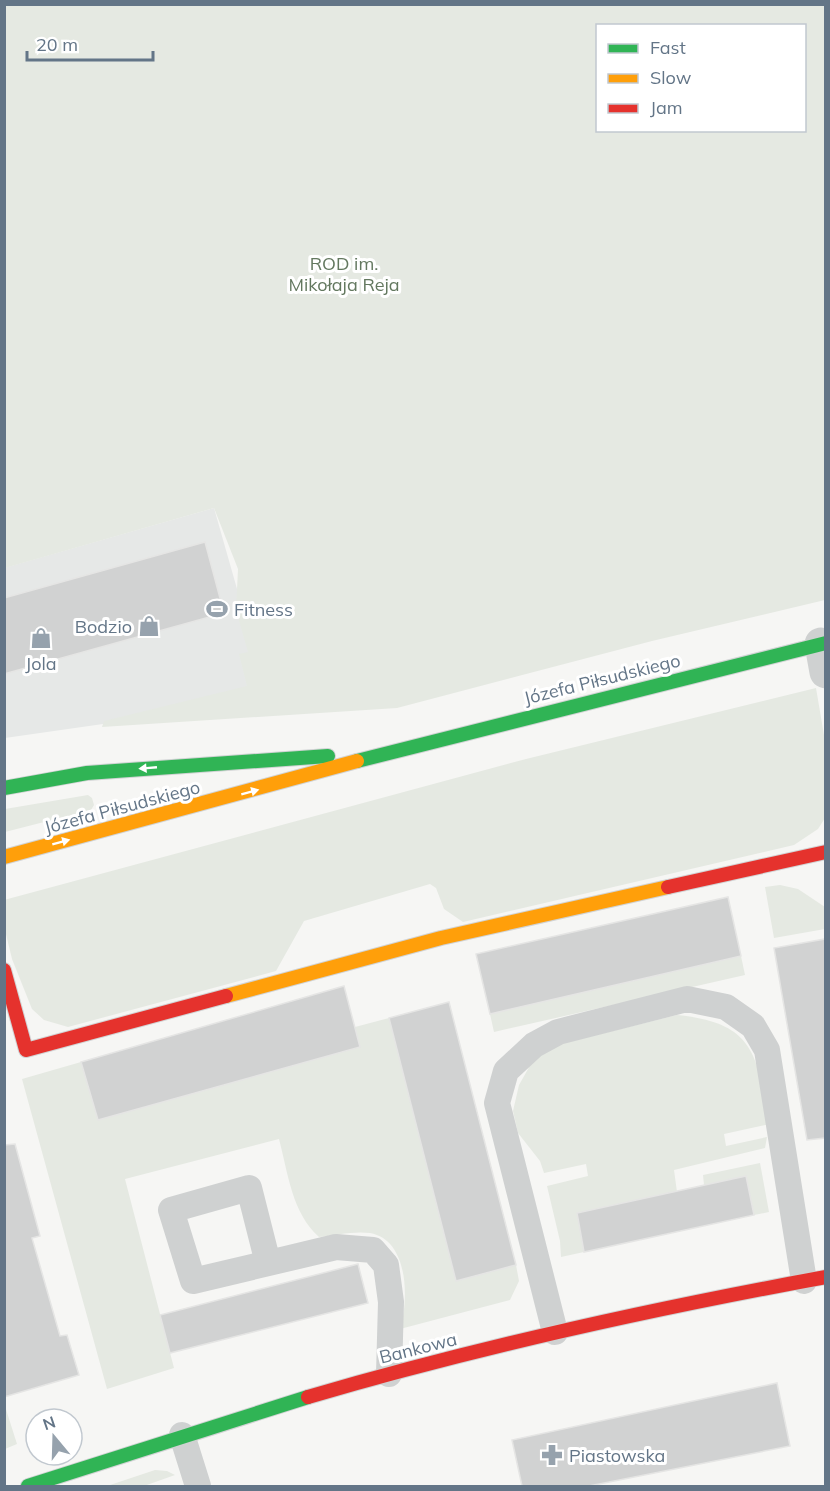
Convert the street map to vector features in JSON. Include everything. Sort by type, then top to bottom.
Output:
[{"type":"street","name":"Józefa Piłsudskiego","points":[[4,857],[387,753],[824,653]]},
{"type":"street","name":"Józefa Piłsudskiego","points":[[4,788],[87,773],[387,753]]},
{"type":"street","points":[[4,970],[26,1050],[441,938],[825,852]]},
{"type":"street","name":"Bankowa","points":[[28,1486],[182,1435],[389,1374],[555,1332],[815,1279]]},
{"type":"lane","points":[[555,1332],[497,1103],[506,1071],[534,1045],[558,1032],[687,999],[726,1006],[753,1026],[767,1050],[815,1279]]},
{"type":"lane","points":[[268,1263],[336,1248],[373,1250],[386,1265],[391,1302],[389,1374]]},
{"type":"lane","points":[[182,1435],[198,1486]]},
{"type":"shaded area","points":[[214,508],[264,684],[110,723],[5,738],[4,568]]},
{"type":"green space","name":"ROD im. Mikołaja Reja","points":[[5,4],[825,5],[825,600],[652,641],[397,708],[102,727],[104,721],[247,686],[239,654],[248,652],[236,610],[238,569],[214,508],[5,568]]},
{"type":"green space","points":[[816,688],[825,741],[825,818],[818,829],[794,845],[463,922],[444,909],[436,888],[430,884],[304,921],[276,971],[68,1027],[44,1020],[32,1009],[12,959],[5,930],[4,900],[526,759]]},
{"type":"green space","points":[[88,795],[92,798],[94,805],[91,810],[5,832],[5,809]]},
{"type":"green space","points":[[780,885],[798,889],[825,907],[825,929],[774,938],[765,887]]},
{"type":"green space","points":[[741,956],[745,975],[494,1032],[490,1014]]},
{"type":"green space","points":[[677,1015],[703,1019],[723,1026],[738,1035],[748,1047],[761,1079],[770,1124],[724,1134],[726,1146],[767,1137],[765,1148],[674,1170],[677,1192],[584,1252],[561,1257],[560,1241],[547,1186],[588,1176],[586,1164],[544,1173],[540,1161],[518,1133],[513,1111],[519,1085],[532,1062],[552,1046]]},
{"type":"green space","points":[[389,1018],[456,1281],[516,1265],[519,1281],[510,1300],[400,1329],[405,1303],[405,1288],[399,1259],[392,1247],[383,1238],[370,1233],[319,1237],[303,1216],[292,1192],[279,1139],[125,1179],[174,1368],[107,1389],[22,1079],[81,1062],[98,1119],[355,1027]]},
{"type":"green space","points":[[760,1163],[769,1212],[754,1215],[746,1176],[704,1185],[703,1175]]},
{"type":"green space","points":[[4,1403],[17,1444],[5,1449],[4,1449]]},
{"type":"green space","points":[[155,1470],[167,1471],[175,1475],[144,1486],[107,1486]]},
{"type":"building","points":[[205,542],[224,613],[4,674],[4,598]]},
{"type":"building","points":[[728,897],[741,956],[490,1014],[476,954]]},
{"type":"building","points":[[825,939],[825,1138],[807,1140],[774,948]]},
{"type":"building","points":[[344,986],[360,1047],[98,1120],[81,1062]]},
{"type":"building","points":[[449,1002],[516,1265],[456,1281],[389,1018]]},
{"type":"building","points":[[15,1144],[40,1236],[32,1238],[60,1336],[67,1335],[79,1375],[4,1397],[4,1145]]},
{"type":"building","points":[[746,1176],[754,1215],[584,1252],[577,1213]]},
{"type":"building","points":[[358,1264],[368,1303],[170,1353],[160,1315]]},
{"type":"building","points":[[777,1383],[790,1446],[589,1486],[522,1486],[512,1440]]},
{"type":"traffic: fast","points":[[357,761],[826,643]]},
{"type":"traffic: fast","points":[[4,788],[87,773],[328,756]]},
{"type":"traffic: fast","points":[[28,1486],[308,1397]]},
{"type":"traffic: slow","points":[[4,857],[357,761]]},
{"type":"traffic: slow","points":[[226,996],[441,938],[668,887]]},
{"type":"traffic: jam","points":[[668,887],[826,852]]},
{"type":"traffic: jam","points":[[4,970],[26,1050],[226,996]]},
{"type":"traffic: jam","points":[[308,1397],[500,1345],[695,1302],[826,1277]]},
{"type":"place","name":"Fitness","points":[[217,609]]},
{"type":"place","name":"Bodzio","points":[[149,626]]},
{"type":"place","name":"Jola","points":[[41,638]]},
{"type":"place","name":"Piastowska","points":[[552,1455]]}]
